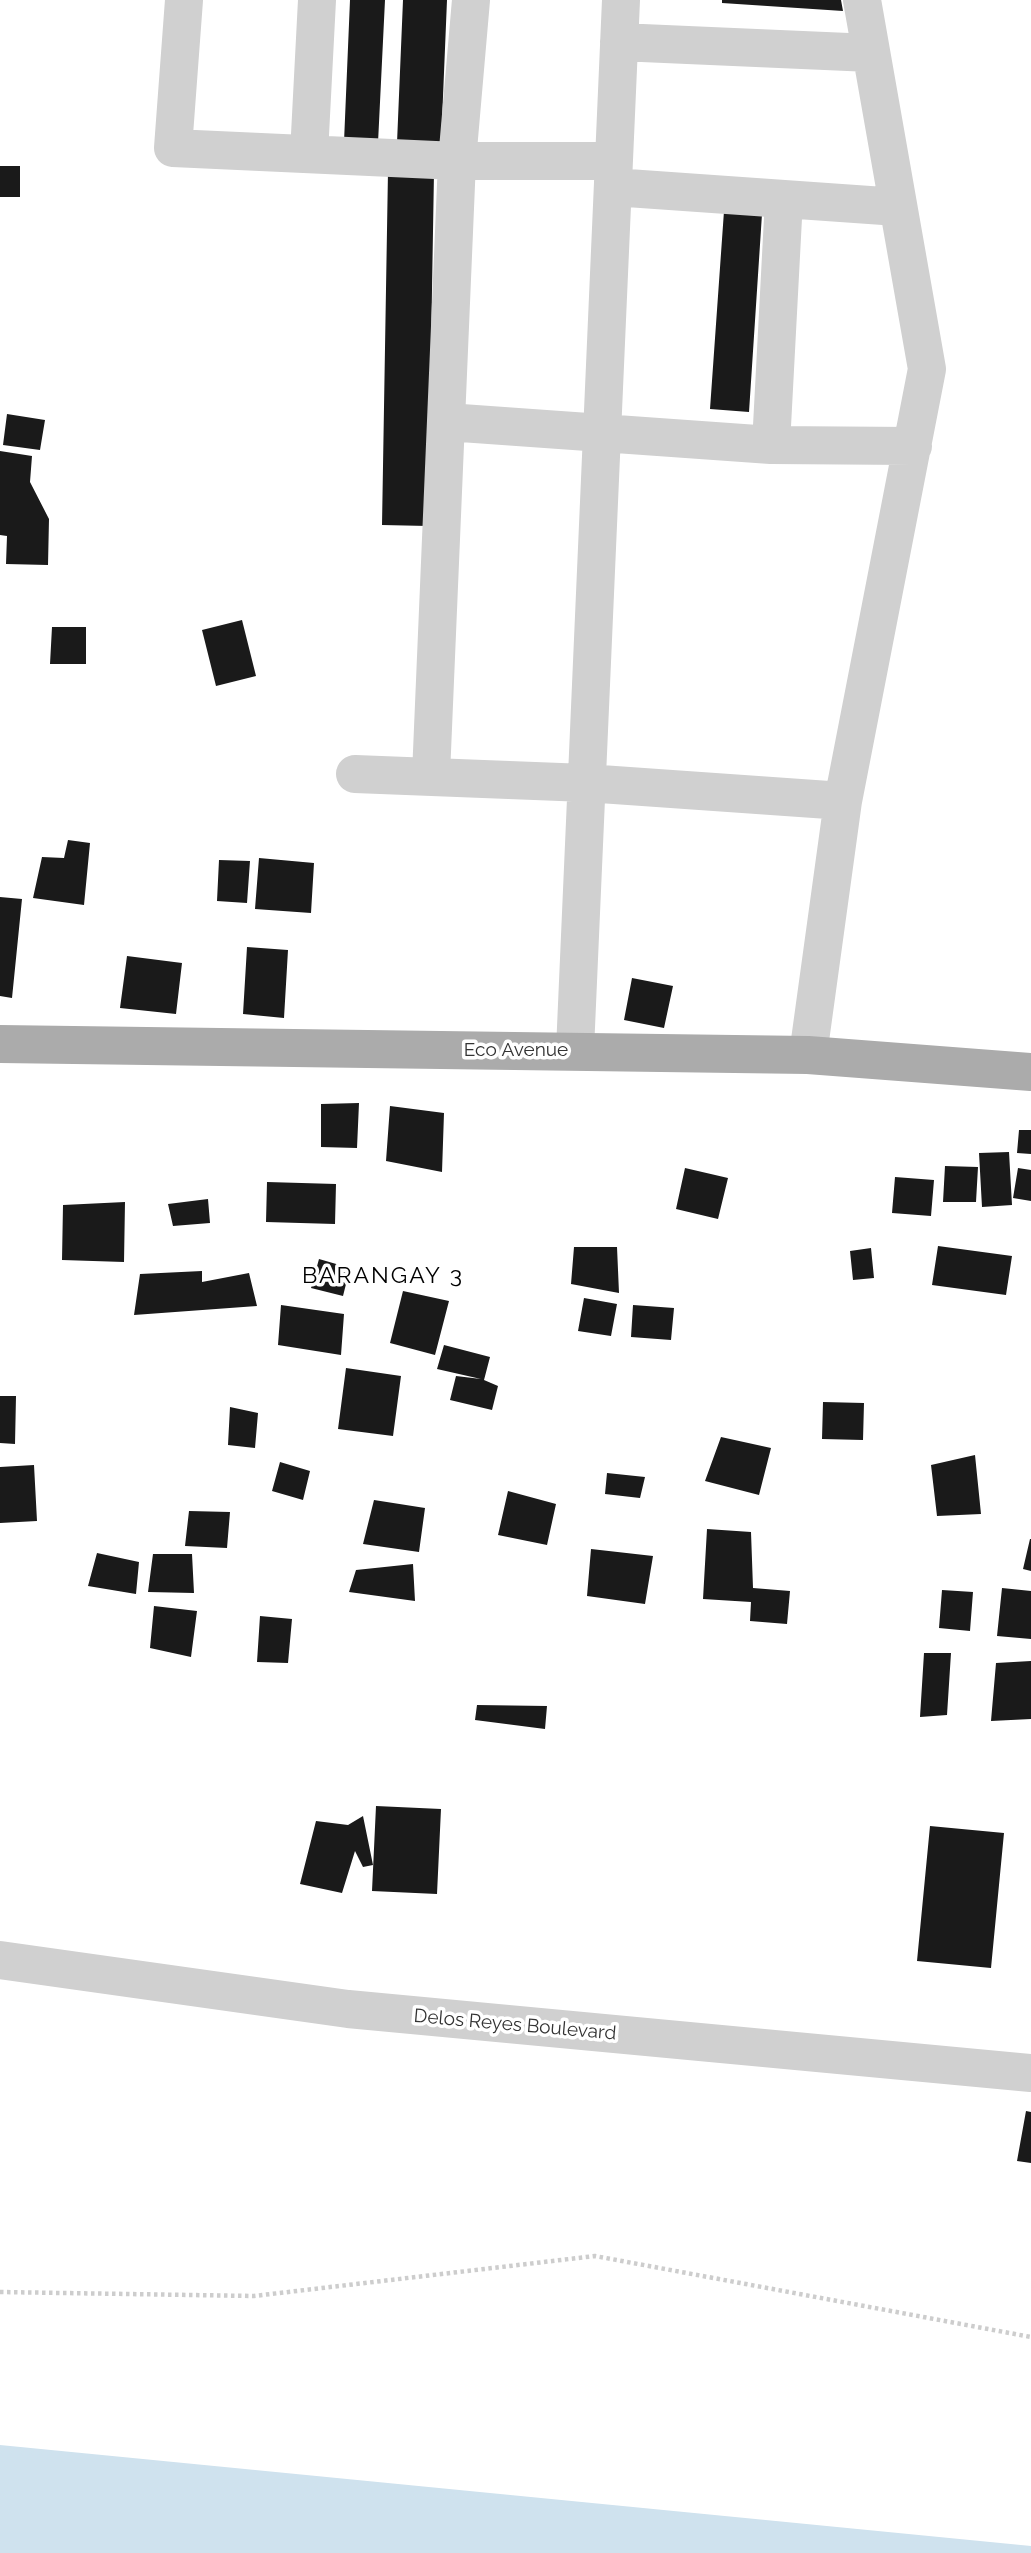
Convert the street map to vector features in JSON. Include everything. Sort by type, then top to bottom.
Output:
[{"type":"main road","name":"Eco Avenue","points":[[0,1044],[808,1055],[1031,1072]]},
{"type":"street","points":[[184,0],[173,148],[457,161],[613,174],[784,199],[898,207]]},
{"type":"street","points":[[309,154],[317,0]]},
{"type":"street","points":[[431,775],[457,161],[471,0]]},
{"type":"street","points":[[575,1051],[621,0]]},
{"type":"street","points":[[808,1055],[843,801],[927,369],[862,0]]},
{"type":"street","points":[[619,42],[871,53]]},
{"type":"street","points":[[771,445],[784,199]]},
{"type":"street","points":[[447,422],[771,445],[913,446]]},
{"type":"street","points":[[355,774],[586,783],[843,801]]},
{"type":"street","name":"Delos Reyes Boulevard","points":[[0,1959],[348,2009],[1031,2073]]},
{"type":"path","points":[[0,2292],[254,2296],[595,2256],[1031,2337]]},
{"type":"water","points":[[0,2445],[1031,2546],[1031,2553],[0,2553]]},
{"type":"building","points":[[350,0],[385,0],[378,143],[344,142]]},
{"type":"building","points":[[403,0],[447,0],[441,145],[397,143]]},
{"type":"building","points":[[722,0],[841,0],[843,11],[722,3]]},
{"type":"building","points":[[0,166],[20,166],[20,197],[0,197]]},
{"type":"building","points":[[388,171],[434,172],[428,526],[382,525]]},
{"type":"building","points":[[724,211],[762,214],[749,412],[710,409]]},
{"type":"building","points":[[7,414],[45,420],[40,450],[3,445]]},
{"type":"building","points":[[0,451],[32,456],[30,482],[49,519],[48,565],[6,564],[7,536],[0,535]]},
{"type":"building","points":[[242,620],[256,676],[216,686],[202,630]]},
{"type":"building","points":[[52,627],[86,627],[86,664],[50,664]]},
{"type":"building","points":[[68,840],[90,843],[84,905],[33,898],[42,857],[64,858]]},
{"type":"building","points":[[259,858],[314,863],[311,913],[255,909]]},
{"type":"building","points":[[219,860],[250,861],[247,903],[217,901]]},
{"type":"building","points":[[0,897],[22,899],[12,998],[0,996]]},
{"type":"building","points":[[247,947],[288,950],[284,1018],[243,1014]]},
{"type":"building","points":[[127,956],[182,963],[176,1014],[120,1008]]},
{"type":"building","points":[[632,978],[673,986],[664,1028],[624,1020]]},
{"type":"building","points":[[359,1103],[357,1148],[321,1147],[321,1104]]},
{"type":"building","points":[[390,1106],[444,1113],[442,1172],[386,1161]]},
{"type":"building","points":[[1019,1130],[1031,1130],[1031,1154],[1017,1153]]},
{"type":"building","points":[[1009,1152],[1012,1205],[982,1207],[979,1153]]},
{"type":"building","points":[[945,1166],[978,1167],[976,1202],[943,1202]]},
{"type":"building","points":[[685,1168],[728,1178],[718,1219],[676,1209]]},
{"type":"building","points":[[1018,1168],[1031,1170],[1031,1201],[1013,1198]]},
{"type":"building","points":[[895,1177],[934,1180],[931,1216],[892,1213]]},
{"type":"building","points":[[267,1182],[336,1184],[335,1224],[266,1222]]},
{"type":"building","points":[[208,1199],[210,1223],[173,1226],[168,1204]]},
{"type":"building","points":[[125,1202],[124,1262],[62,1260],[63,1205]]},
{"type":"building","points":[[938,1246],[1012,1256],[1006,1295],[932,1285]]},
{"type":"building","points":[[574,1247],[617,1247],[619,1293],[571,1284]]},
{"type":"building","points":[[871,1248],[874,1278],[853,1280],[850,1251]]},
{"type":"building","points":[[319,1259],[350,1268],[343,1296],[311,1288]]},
{"type":"building","points":[[202,1271],[202,1282],[249,1273],[257,1306],[134,1315],[140,1274]]},
{"type":"building","points":[[403,1291],[449,1301],[435,1355],[390,1343]]},
{"type":"building","points":[[584,1298],[617,1304],[611,1336],[578,1331]]},
{"type":"building","points":[[281,1305],[344,1314],[341,1355],[278,1345]]},
{"type":"building","points":[[633,1305],[674,1308],[671,1340],[631,1337]]},
{"type":"building","points":[[444,1345],[490,1357],[484,1380],[498,1386],[492,1410],[450,1400],[456,1376],[481,1379],[437,1369]]},
{"type":"building","points":[[346,1368],[401,1376],[393,1436],[338,1429]]},
{"type":"building","points":[[0,1396],[16,1396],[15,1444],[0,1443]]},
{"type":"building","points":[[823,1402],[864,1403],[863,1440],[822,1439]]},
{"type":"building","points":[[230,1407],[258,1413],[255,1448],[228,1445]]},
{"type":"building","points":[[721,1437],[771,1448],[759,1495],[705,1481]]},
{"type":"building","points":[[975,1455],[981,1514],[937,1516],[931,1465]]},
{"type":"building","points":[[280,1462],[310,1471],[303,1500],[272,1491]]},
{"type":"building","points":[[34,1465],[37,1521],[0,1523],[0,1467]]},
{"type":"building","points":[[607,1473],[645,1477],[640,1498],[605,1494]]},
{"type":"building","points":[[508,1491],[556,1504],[547,1545],[498,1535]]},
{"type":"building","points":[[374,1500],[425,1508],[419,1552],[363,1544]]},
{"type":"building","points":[[189,1511],[230,1512],[227,1548],[185,1546]]},
{"type":"building","points":[[707,1529],[751,1532],[753,1588],[790,1591],[787,1624],[750,1621],[751,1602],[703,1599]]},
{"type":"building","points":[[1031,1539],[1031,1571],[1023,1569]]},
{"type":"building","points":[[591,1549],[653,1556],[645,1604],[587,1596]]},
{"type":"building","points":[[97,1553],[139,1562],[136,1594],[88,1586]]},
{"type":"building","points":[[153,1554],[192,1554],[194,1593],[148,1592]]},
{"type":"building","points":[[413,1564],[415,1601],[349,1592],[356,1570]]},
{"type":"building","points":[[1002,1588],[1031,1591],[1031,1639],[997,1636]]},
{"type":"building","points":[[942,1590],[973,1592],[970,1631],[939,1628]]},
{"type":"building","points":[[154,1606],[197,1611],[191,1657],[150,1648]]},
{"type":"building","points":[[260,1616],[292,1619],[288,1663],[257,1662]]},
{"type":"building","points":[[924,1653],[951,1653],[947,1715],[920,1717]]},
{"type":"building","points":[[1031,1661],[1031,1719],[991,1721],[996,1663]]},
{"type":"building","points":[[477,1705],[547,1706],[545,1729],[475,1720]]},
{"type":"building","points":[[376,1806],[441,1809],[437,1894],[372,1891]]},
{"type":"building","points":[[363,1816],[373,1865],[363,1867],[355,1851],[342,1893],[300,1884],[316,1821],[348,1825]]},
{"type":"building","points":[[930,1826],[1004,1833],[991,1968],[917,1961]]},
{"type":"building","points":[[1026,2111],[1031,2112],[1031,2163],[1017,2161]]},
{"type":"district","name":"BARANGAY 3","points":[[383,1276]]}]
